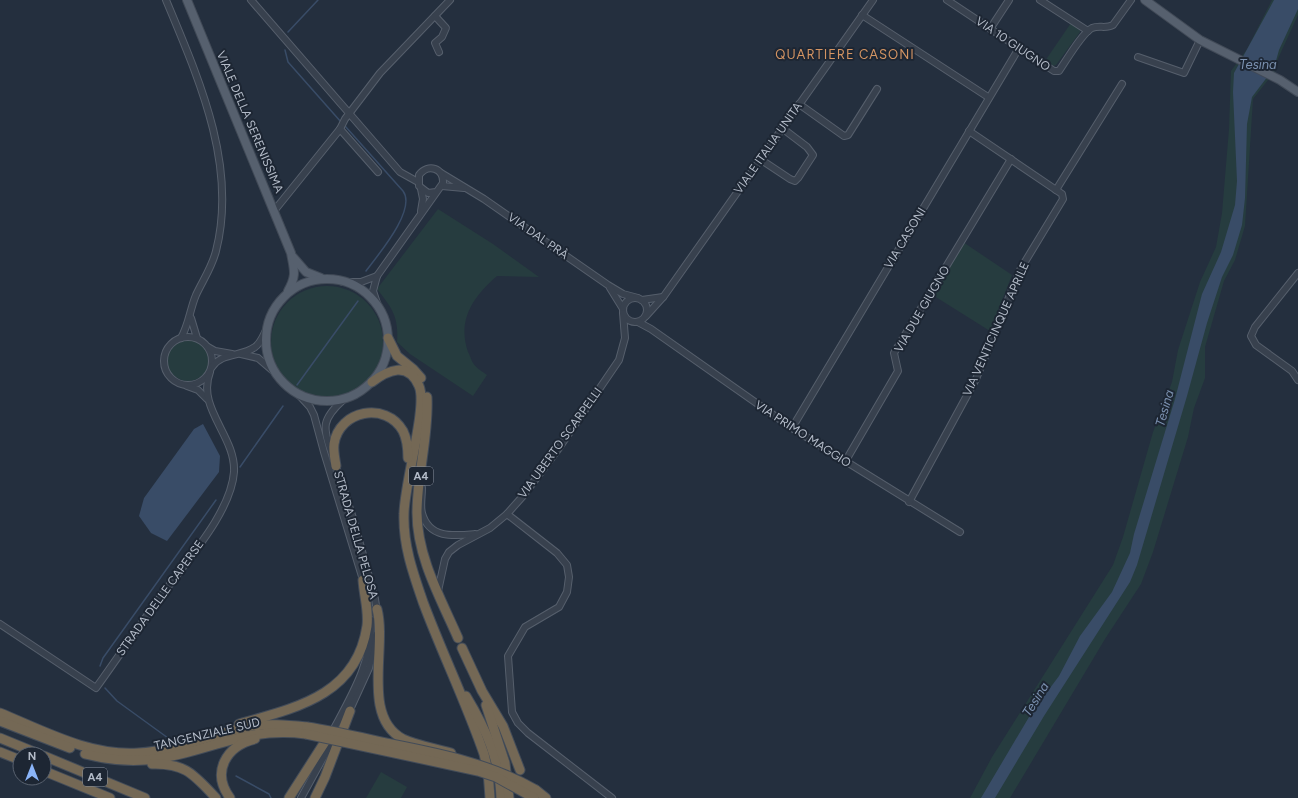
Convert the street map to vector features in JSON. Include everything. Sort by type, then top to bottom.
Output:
[{"type":"highway","name":"A4","points":[[388,338],[397,356],[418,374],[426,390],[427,410],[418,504],[418,530],[425,557],[458,638]]},
{"type":"highway","name":"A4","points":[[372,382],[387,372],[398,369],[413,376],[419,385],[421,409],[408,476]]},
{"type":"highway","points":[[336,466],[334,444],[340,428],[349,419],[361,413],[380,413],[396,421],[403,431],[408,448],[408,476],[404,512],[404,534],[408,555],[434,632],[484,754],[488,771],[490,798]]},
{"type":"highway","points":[[178,747],[212,732],[299,706],[314,700],[338,683],[349,671],[363,641],[367,614],[363,580]]},
{"type":"highway","points":[[377,609],[380,630],[379,690],[382,714],[394,733],[418,744],[456,754],[472,762]]},
{"type":"highway","points":[[462,648],[482,691],[503,726],[520,770]]},
{"type":"highway","points":[[451,671],[485,728],[497,765],[501,798]]},
{"type":"highway","points":[[482,691],[504,763],[509,798]]},
{"type":"highway","points":[[315,798],[325,777],[350,711]]},
{"type":"highway","name":"TANGENZIALE SUD","points":[[0,714],[87,749],[121,754],[139,754],[178,747],[247,727],[274,724],[410,748],[472,762],[500,772],[533,796]]},
{"type":"highway","name":"TANGENZIALE SUD","points":[[0,721],[86,754],[123,760],[157,759],[240,736],[265,732],[293,732],[307,730],[496,777],[533,796],[546,798]]},
{"type":"highway","points":[[230,798],[226,792],[222,780],[222,770],[225,758],[234,747],[244,741],[260,737],[282,736],[293,732]]},
{"type":"highway","points":[[289,798],[330,734]]},
{"type":"highway","points":[[0,738],[20,746]]},
{"type":"highway","points":[[0,752],[12,757]]},
{"type":"highway","points":[[86,754],[97,759],[124,764],[177,765],[196,777],[216,798]]},
{"type":"highway","name":"A4","points":[[52,759],[145,798]]},
{"type":"highway","name":"A4","points":[[52,773],[110,798]]},
{"type":"main road","name":"VIALE DELLA SERENISSIMA","points":[[187,0],[291,253],[295,271],[294,280],[286,293]]},
{"type":"main road","points":[[1145,0],[1200,40],[1225,54],[1270,75],[1298,92]]},
{"type":"main road","name":"VIALE DELLA SERENISSIMA","points":[[291,253],[311,276],[324,279]]},
{"type":"main road","points":[[324,279],[343,282],[353,285],[367,294],[379,309],[384,319],[388,338],[386,358],[380,371],[372,382],[360,392],[343,400],[321,402],[299,395],[281,381],[272,370],[266,349],[267,329],[275,307],[286,293],[302,284],[324,279]]},
{"type":"street","points":[[166,0],[194,67],[211,120],[221,183],[221,216],[216,250],[211,267],[196,296],[191,316],[181,338],[197,338]]},
{"type":"street","points":[[251,0],[347,117],[400,172],[418,182],[423,200],[420,217]]},
{"type":"street","points":[[274,211],[341,127],[380,73],[450,0]]},
{"type":"street","name":"VIALE ITALIA UNITA","points":[[645,317],[664,296],[873,0]]},
{"type":"street","name":"VIA 10 GIUGNO","points":[[947,0],[1054,71],[1059,70],[1088,31]]},
{"type":"street","points":[[990,29],[1009,0]]},
{"type":"street","points":[[1040,0],[1088,31],[1097,27],[1109,27],[1113,25],[1131,0]]},
{"type":"street","points":[[862,15],[988,97]]},
{"type":"street","points":[[436,16],[446,28],[442,37],[435,44],[439,52]]},
{"type":"street","points":[[1138,57],[1184,72],[1200,40]]},
{"type":"street","name":"VIA CASONI","points":[[792,428],[988,97],[1019,48]]},
{"type":"street","points":[[969,131],[1056,190],[1122,84]]},
{"type":"street","points":[[799,104],[844,136],[848,135],[877,89]]},
{"type":"street","points":[[341,127],[378,172]]},
{"type":"street","points":[[760,160],[790,179],[795,181],[798,178],[813,155],[807,147],[782,128]]},
{"type":"street","name":"VIA DUE GIUGNO","points":[[845,462],[898,371],[894,353],[1011,159]]},
{"type":"street","points":[[379,309],[373,291],[377,276],[420,217],[436,192],[442,186],[443,179],[441,173],[430,168],[422,171],[418,182]]},
{"type":"street","name":"VIA DAL PRÀ","points":[[441,173],[467,188],[608,285],[623,294],[640,299]]},
{"type":"street","points":[[405,174],[420,175]]},
{"type":"street","name":"VIA DAL PRÀ","points":[[442,186],[467,188]]},
{"type":"street","points":[[421,189],[428,193],[436,192]]},
{"type":"street","name":"VIA VENTICINQUE APRILE","points":[[909,502],[976,379],[1020,270],[1063,199],[1062,194],[1056,190]]},
{"type":"street","points":[[1298,273],[1254,327],[1251,336],[1256,345],[1292,371],[1298,380]]},
{"type":"street","points":[[343,282],[361,282],[377,276]]},
{"type":"street","name":"VIA DAL PRÀ","points":[[608,285],[617,296],[623,311]]},
{"type":"street","points":[[640,299],[646,305],[645,317],[636,322],[627,319],[623,311],[624,305],[630,299],[664,296]]},
{"type":"street","name":"VIA UBERTO SCARPELLI","points":[[623,311],[625,338]]},
{"type":"street","points":[[191,316],[197,338],[207,346],[215,351],[258,358],[272,370]]},
{"type":"street","name":"VIA PRIMO MAGGIO","points":[[645,317],[651,329]]},
{"type":"street","name":"VIA PRIMO MAGGIO","points":[[636,322],[651,329],[792,428],[909,502],[960,532]]},
{"type":"street","name":"VIA UBERTO SCARPELLI","points":[[438,591],[445,559],[449,552],[458,545],[490,528],[506,514],[536,479],[619,360],[626,333],[636,322]]},
{"type":"street","points":[[184,385],[199,383],[218,360],[246,352],[255,347],[267,329]]},
{"type":"street","name":"STRADA DELLE CAPERSE","points":[[181,338],[169,346],[166,352],[164,366],[171,378],[198,390],[208,400]]},
{"type":"street","name":"STRADA DELLE CAPERSE","points":[[0,624],[96,688],[222,510],[233,484],[233,459],[229,446],[208,400],[206,382],[212,357],[207,346]]},
{"type":"street","name":"STRADA DELLA PELOSA","points":[[299,395],[310,407],[314,415],[363,580],[370,605],[372,622],[370,647],[363,671],[330,734],[320,761]]},
{"type":"street","name":"STRADA DELLA PELOSA","points":[[301,798],[320,761],[350,711],[371,660],[376,635],[377,609],[354,525],[328,443],[326,420],[328,414],[343,400]]},
{"type":"street","name":"VIA UBERTO SCARPELLI","points":[[423,454],[422,513],[427,524],[438,534],[448,536],[478,534]]},
{"type":"street","points":[[506,514],[557,553],[567,565],[569,577],[567,592],[559,607],[525,627],[508,656],[512,712],[518,723],[528,733],[612,798]]},
{"type":"green space","points":[[1272,0],[1298,0],[1298,15],[1276,63],[1276,70],[1253,99],[1245,226],[1235,260],[1224,281],[1205,347],[1205,378],[1194,408],[1188,437],[1153,552],[1141,584],[1105,639],[1010,798],[970,798],[992,757],[1113,565],[1123,537],[1153,432],[1172,382],[1178,350],[1200,282],[1216,247],[1222,213],[1229,129],[1231,71],[1247,49]]},
{"type":"green space","points":[[1071,23],[1080,28],[1080,32],[1056,65],[1053,66],[1045,61]]},
{"type":"green space","points":[[438,209],[493,244],[539,277],[497,276],[481,292],[469,310],[465,330],[465,340],[468,352],[473,363],[487,375],[473,396],[410,354],[397,342],[396,319],[387,302],[377,289]]},
{"type":"green space","points":[[963,242],[1012,275],[990,331],[931,294]]},
{"type":"green space","points":[[327,286],[338,287],[348,291],[358,296],[366,303],[373,311],[378,321],[382,331],[382,353],[378,363],[373,373],[366,381],[358,388],[348,393],[338,397],[327,398],[316,397],[306,393],[296,388],[288,381],[281,373],[276,363],[272,353],[271,342],[272,331],[276,321],[281,311],[288,303],[296,296],[306,291],[316,287]]},
{"type":"green space","points":[[188,339],[203,345],[209,360],[203,375],[188,381],[173,375],[167,360],[173,345]]},
{"type":"green space","points":[[381,772],[407,787],[401,798],[366,798]]},
{"type":"water","name":"Tesina","points":[[1274,0],[1298,0],[1298,9],[1279,50],[1274,68],[1252,97],[1247,124],[1245,198],[1242,225],[1233,255],[1222,277],[1207,323],[1137,565],[1130,582],[1044,716],[995,798],[981,798],[1032,712],[1059,676],[1080,636],[1112,592],[1130,553],[1134,534],[1175,399],[1202,294],[1221,252],[1235,205],[1237,181],[1233,92],[1234,73]]},
{"type":"water","points":[[203,424],[220,456],[219,472],[167,541],[151,533],[139,516],[144,498],[194,429]]},
{"type":"waterway","points":[[288,32],[318,0]]},
{"type":"waterway","points":[[285,50],[288,62],[341,122]]},
{"type":"waterway","points":[[345,126],[403,191],[406,199],[405,209],[394,232],[366,271]]},
{"type":"waterway","points":[[297,385],[358,301]]},
{"type":"waterway","points":[[240,467],[283,406]]},
{"type":"waterway","points":[[100,666],[103,658],[216,500]]},
{"type":"waterway","points":[[105,688],[117,701],[168,738]]},
{"type":"waterway","points":[[236,776],[269,794],[271,798]]},
{"type":"district","name":"QUARTIERE CASONI","points":[[845,54]]}]
